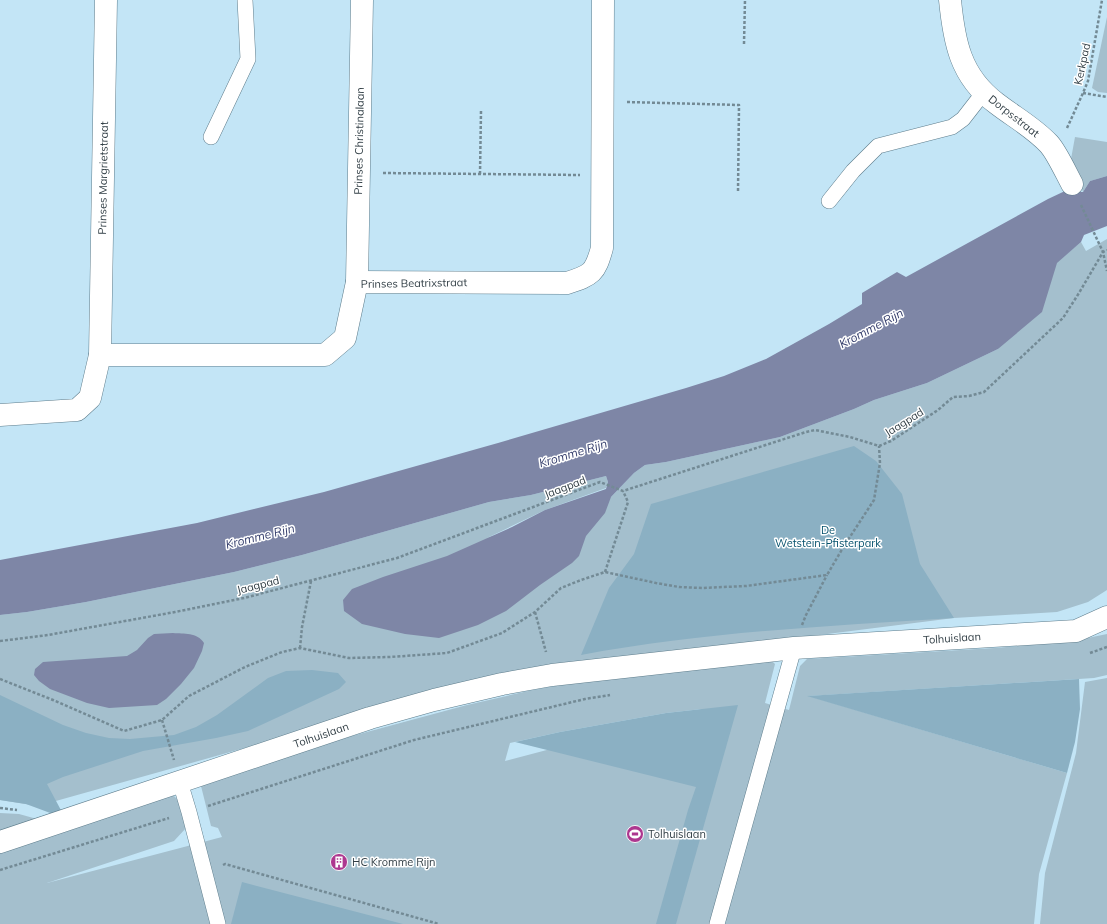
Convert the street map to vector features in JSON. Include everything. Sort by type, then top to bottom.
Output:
[{"type":"street","name":"Prinses Margrietstraat","points":[[100,355],[106,0]]},
{"type":"street","name":"Prinses Christinalaan","points":[[357,282],[362,0]]},
{"type":"street","name":"Prinses Beatrixstraat","points":[[100,355],[325,355],[344,338],[357,282],[567,283],[585,277],[597,266],[602,248],[603,0]]},
{"type":"street","name":"Dorpsstraat","points":[[950,0],[956,44],[965,67],[984,92],[995,102],[1029,125],[1050,146],[1072,184]]},
{"type":"street","points":[[0,415],[77,410],[90,398],[100,355]]},
{"type":"street","name":"Tolhuislaan","points":[[0,842],[370,718],[434,700],[502,684],[552,675],[794,648],[1076,630],[1107,617]]},
{"type":"lane","points":[[211,137],[248,59],[245,0]]},
{"type":"lane","points":[[829,201],[853,171],[878,146],[952,127],[963,119],[984,92]]},
{"type":"lane","points":[[717,924],[794,648]]},
{"type":"lane","points":[[180,782],[218,924]]},
{"type":"path","points":[[744,44],[745,0]]},
{"type":"path","name":"Kerkpad","points":[[1050,146],[1068,127],[1084,93],[1088,81],[1102,0]]},
{"type":"path","points":[[1084,93],[1107,97]]},
{"type":"path","points":[[602,101],[739,105],[738,192]]},
{"type":"path","points":[[480,174],[481,111]]},
{"type":"path","points":[[380,173],[582,175]]},
{"type":"path","points":[[1072,184],[1095,236],[1107,258]]},
{"type":"path","points":[[1103,252],[1107,250]]},
{"type":"path","points":[[1103,252],[1107,271]]},
{"type":"path","name":"Jaagpad","points":[[0,641],[48,635],[175,612],[244,598],[311,581],[397,558],[600,482],[623,491],[815,430],[850,437],[880,446],[891,441],[938,410],[953,397],[969,396],[984,392],[1063,318],[1080,293],[1103,252]]},
{"type":"path","points":[[794,648],[806,615],[827,575],[874,500],[880,463],[880,446]]},
{"type":"path","points":[[605,572],[628,502],[623,491]]},
{"type":"path","points":[[0,680],[53,700],[124,731],[162,720],[190,696],[245,667],[282,652],[300,648],[349,658],[447,653],[502,633],[535,612],[561,588],[605,572],[679,587],[702,588],[746,586],[827,575]]},
{"type":"path","points":[[300,648],[302,627],[311,581]]},
{"type":"path","points":[[1084,655],[1107,647]]},
{"type":"path","points":[[0,870],[189,812],[414,740],[585,699],[615,694]]},
{"type":"path","points":[[162,720],[180,782]]},
{"type":"path","points":[[204,872],[225,864],[439,924]]},
{"type":"green space","points":[[1107,17],[1107,93],[1098,92],[1092,88]]},
{"type":"green space","points":[[1075,137],[1107,142],[1107,176],[1090,181],[1083,192],[1071,159]]},
{"type":"green space","name":"De Wetstein-Pfisterpark","points":[[1107,239],[1107,590],[1088,602],[1057,612],[954,618],[505,675],[38,806],[0,800],[0,615],[86,602],[234,572],[302,555],[489,502],[531,495],[606,476],[608,482],[606,488],[545,510],[487,538],[611,497],[634,473],[645,465],[666,462],[780,437],[874,400],[927,383],[998,349],[1049,286],[1056,263],[1081,242],[1086,251]]},
{"type":"green space","points":[[854,446],[876,461],[902,494],[920,564],[954,618],[813,627],[720,635],[627,647],[581,655],[609,588],[634,554],[651,504]]},
{"type":"green space","name":"Tolhuislaan","points":[[1107,634],[1107,675],[1094,678],[809,696],[1067,773],[1039,874],[1034,924],[0,924],[0,851],[172,794],[179,801],[186,828],[174,841],[47,883],[222,837],[218,828],[211,826],[201,786],[263,760],[467,705],[528,691],[604,677],[768,657],[775,664],[765,703],[789,710],[800,666],[807,659],[995,648],[1073,641]],"holes":[[[702,709],[505,761],[510,743],[560,732],[666,713]]]},
{"type":"green space","points":[[312,670],[338,673],[346,682],[339,689],[248,731],[143,751],[63,777],[47,784],[63,814],[53,814],[26,804],[0,800],[0,695],[63,725],[86,733],[109,738],[130,739],[174,735],[196,727],[217,715],[268,678],[286,671]]},
{"type":"green space","points":[[1107,678],[1107,924],[1040,924],[1045,873],[1076,753],[1085,682]]},
{"type":"green space","points":[[1079,679],[1080,709],[1075,742],[1067,773],[807,696]]},
{"type":"green space","points":[[738,705],[676,924],[656,924],[688,810],[696,787],[515,742],[560,732],[666,713]]},
{"type":"green space","points":[[0,813],[19,814],[37,819],[0,832]]},
{"type":"green space","points":[[242,882],[403,924],[231,924]]},
{"type":"water","name":"Kromme Rijn","points":[[1107,176],[1107,226],[1084,235],[1081,242],[1057,263],[1042,312],[998,349],[927,383],[874,400],[780,437],[666,462],[645,465],[634,473],[611,497],[605,513],[586,536],[579,556],[572,563],[506,611],[478,625],[439,638],[405,634],[362,624],[344,611],[343,600],[352,589],[447,556],[512,527],[545,510],[606,489],[608,482],[606,476],[531,495],[489,502],[302,555],[234,572],[86,602],[0,615],[0,560],[197,523],[324,492],[498,443],[724,376],[766,359],[829,324],[862,304],[862,293],[897,272],[906,277],[1048,199],[1065,191],[1083,192],[1090,181]]},
{"type":"water","points":[[173,633],[194,635],[201,639],[204,643],[194,668],[166,699],[157,705],[109,708],[87,703],[50,689],[39,681],[34,675],[35,669],[43,662],[127,656],[137,650],[154,634]]},
{"type":"place","name":"Tolhuislaan","points":[[635,834]]},
{"type":"place","name":"HC Kromme Rijn","points":[[339,862]]}]
